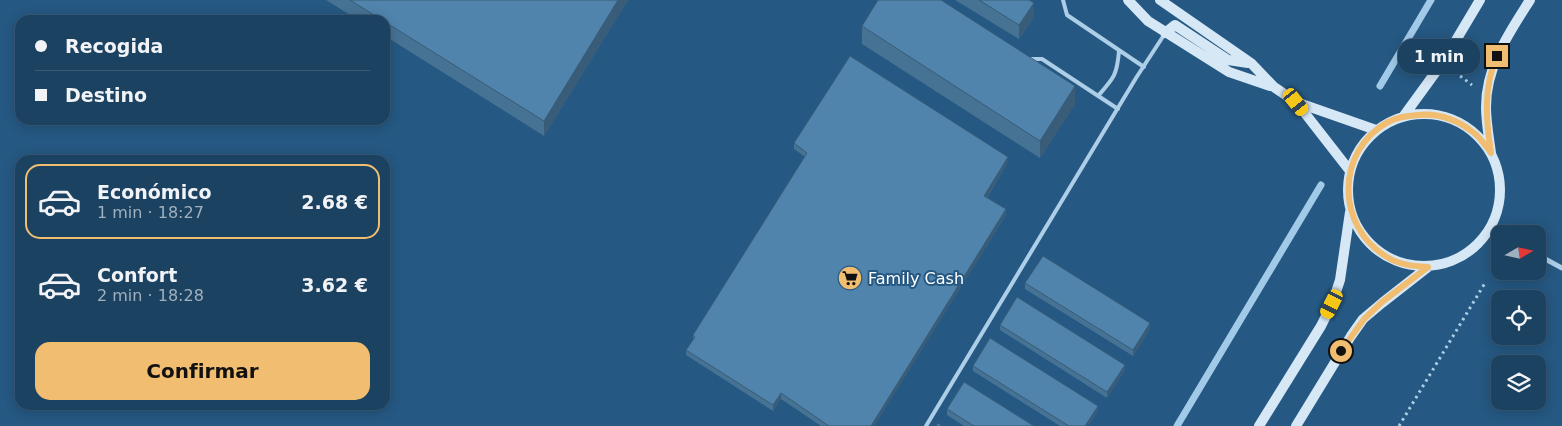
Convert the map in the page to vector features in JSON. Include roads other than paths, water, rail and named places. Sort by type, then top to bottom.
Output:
[{"type":"main road","points":[[1128,0],[1148,21],[1229,72],[1274,87]]},
{"type":"main road","points":[[1160,0],[1251,63],[1274,87],[1296,102],[1376,130]]},
{"type":"main road","points":[[1403,116],[1443,62],[1480,0]]},
{"type":"main road","points":[[1350,211],[1358,230],[1371,246],[1388,258],[1407,265],[1428,267],[1446,264],[1463,256],[1478,245],[1490,230],[1499,205],[1500,178],[1491,153],[1487,124],[1487,89],[1493,66],[1501,47],[1530,0]]},
{"type":"main road","points":[[1165,33],[1175,25],[1228,60],[1251,63]]},
{"type":"main road","points":[[1296,102],[1350,170]]},
{"type":"main road","points":[[1259,426],[1321,326],[1332,304],[1340,280],[1350,211],[1348,186],[1350,170],[1363,144],[1376,130],[1389,122],[1403,116],[1428,114],[1453,119],[1475,133],[1491,153]]},
{"type":"main road","points":[[1296,426],[1351,336],[1364,319],[1382,302],[1428,267]]},
{"type":"street","points":[[1546,260],[1562,268]]},
{"type":"lane","points":[[1063,0],[1067,15],[1144,68]]},
{"type":"lane","points":[[926,426],[1165,33]]},
{"type":"lane","points":[[1098,96],[1118,69],[1119,51]]},
{"type":"lane","points":[[1021,59],[1042,59],[1118,109]]},
{"type":"waterway","points":[[1380,86],[1431,0]]},
{"type":"waterway","points":[[1177,426],[1321,185]]},
{"type":"place","name":"Family Cash","points":[[850,278]]}]
